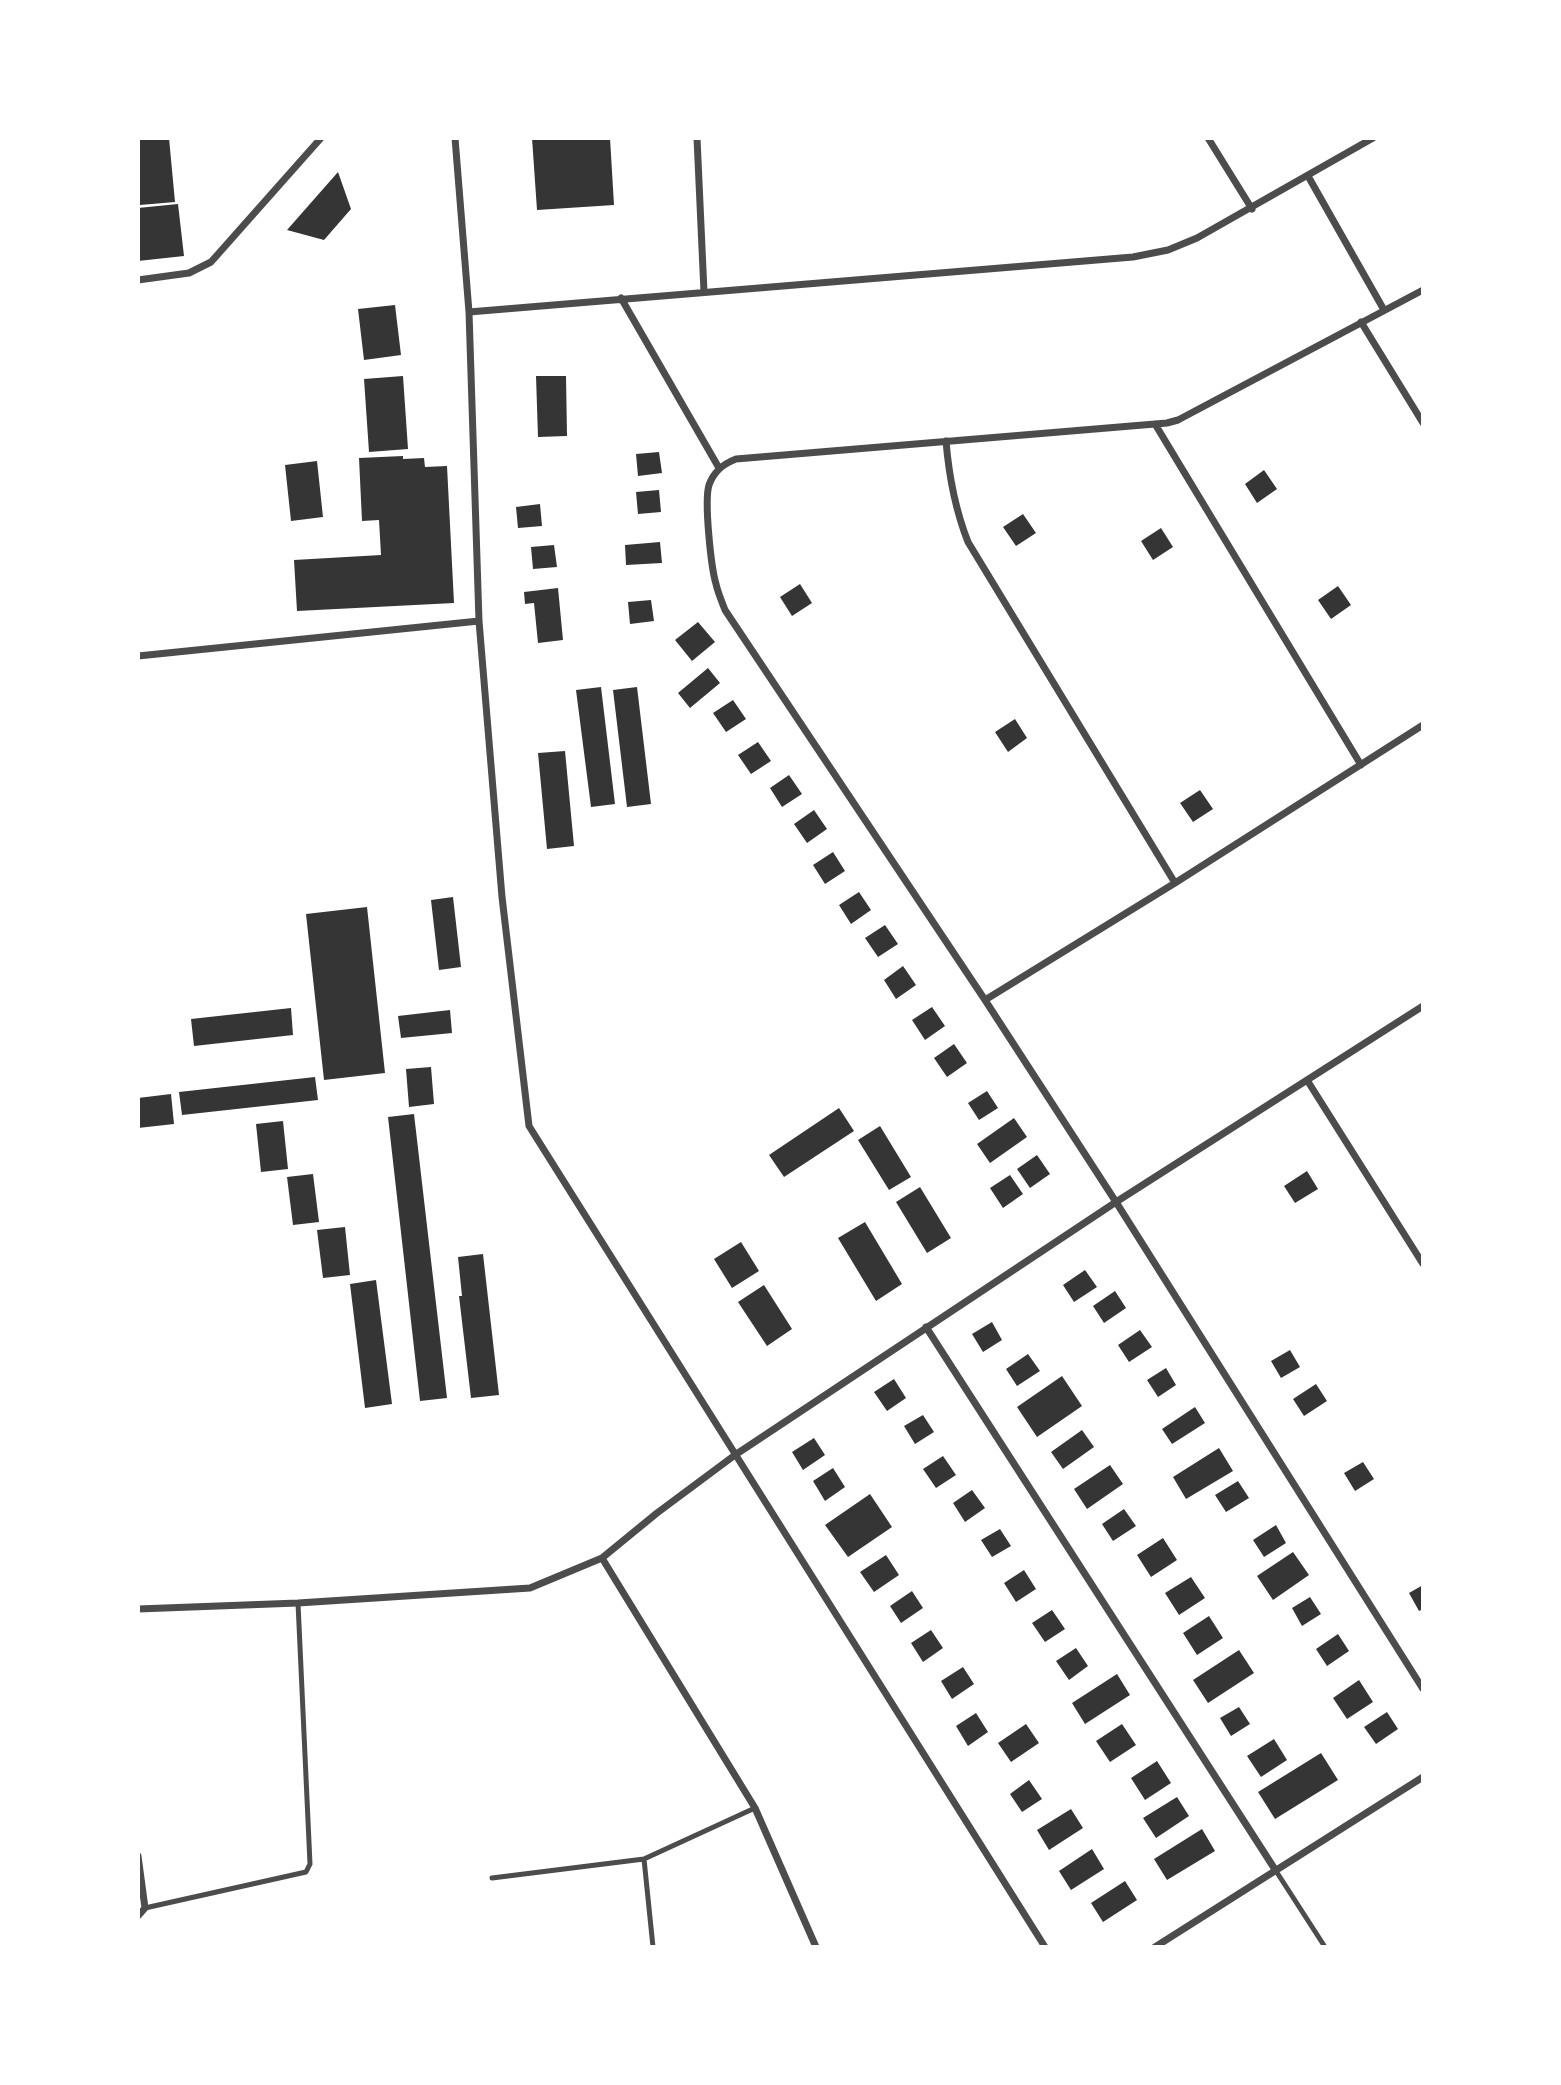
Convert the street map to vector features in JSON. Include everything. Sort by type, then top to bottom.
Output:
[{"type":"street","points":[[138,280],[189,273],[211,262],[321,138]]},
{"type":"street","points":[[455,138],[469,312],[479,621],[502,897],[529,1126],[1045,1947]]},
{"type":"street","points":[[697,138],[704,292]]},
{"type":"street","points":[[1208,138],[1252,209]]},
{"type":"street","points":[[469,312],[1133,257],[1168,250],[1197,239],[1373,138]]},
{"type":"street","points":[[1308,176],[1384,310]]},
{"type":"street","points":[[1423,290],[1178,420],[736,459],[719,468],[709,486],[708,500],[715,583],[725,610],[1116,1202],[1423,1689]]},
{"type":"street","points":[[621,298],[719,468]]},
{"type":"street","points":[[1361,322],[1423,423]]},
{"type":"street","points":[[1155,424],[1361,765]]},
{"type":"street","points":[[947,441],[951,491],[968,542],[1175,883]]},
{"type":"street","points":[[138,656],[479,621]]},
{"type":"street","points":[[985,1000],[1423,725]]},
{"type":"street","points":[[138,1609],[298,1603],[530,1588],[602,1558],[734,1455],[1116,1202],[1423,1006]]},
{"type":"street","points":[[1307,1080],[1423,1264]]},
{"type":"street","points":[[926,1327],[1276,1871]]},
{"type":"street","points":[[602,1558],[755,1808],[816,1947]]},
{"type":"street","points":[[1155,1947],[1423,1777]]},
{"type":"street","points":[[138,1856],[145,1908],[138,1916]]},
{"type":"lane","points":[[145,1908],[306,1872],[310,1864],[298,1603]]},
{"type":"lane","points":[[492,1878],[644,1859],[755,1808]]},
{"type":"lane","points":[[644,1859],[653,1947]]},
{"type":"lane","points":[[1276,1871],[1325,1947]]},
{"type":"building","points":[[138,138],[169,138],[175,202],[140,205]]},
{"type":"building","points":[[532,138],[610,138],[614,205],[537,210]]},
{"type":"building","points":[[338,172],[351,209],[324,240],[287,230]]},
{"type":"building","points":[[178,204],[184,256],[138,261],[138,208]]},
{"type":"building","points":[[395,305],[401,355],[364,360],[358,309]]},
{"type":"building","points":[[403,376],[408,449],[369,452],[364,379]]},
{"type":"building","points":[[536,376],[566,376],[567,436],[538,437]]},
{"type":"building","points":[[659,452],[662,473],[638,476],[636,454]]},
{"type":"building","points":[[403,456],[403,459],[424,458],[425,467],[447,466],[454,603],[297,611],[294,560],[381,555],[379,520],[362,521],[359,458]]},
{"type":"building","points":[[317,461],[323,517],[291,521],[285,465]]},
{"type":"building","points":[[1264,470],[1277,489],[1257,503],[1245,484]]},
{"type":"building","points":[[659,490],[661,512],[638,514],[636,492]]},
{"type":"building","points":[[540,504],[542,526],[518,528],[516,507]]},
{"type":"building","points":[[1023,514],[1036,533],[1016,546],[1003,527]]},
{"type":"building","points":[[1161,528],[1173,547],[1153,560],[1141,541]]},
{"type":"building","points":[[660,542],[662,563],[626,565],[625,545]]},
{"type":"building","points":[[554,545],[557,567],[533,569],[531,547]]},
{"type":"building","points":[[800,584],[812,603],[792,616],[780,597]]},
{"type":"building","points":[[1338,586],[1351,605],[1331,619],[1318,600]]},
{"type":"building","points":[[558,588],[563,640],[538,643],[534,603],[525,604],[524,592]]},
{"type":"building","points":[[651,600],[654,621],[630,624],[628,602]]},
{"type":"building","points":[[698,622],[715,642],[692,661],[675,640]]},
{"type":"building","points":[[708,668],[720,683],[690,708],[678,693]]},
{"type":"building","points":[[601,687],[615,804],[591,807],[576,690]]},
{"type":"building","points":[[637,687],[651,804],[627,807],[613,690]]},
{"type":"building","points":[[733,700],[746,719],[726,732],[713,713]]},
{"type":"building","points":[[1015,719],[1027,738],[1008,752],[995,732]]},
{"type":"building","points":[[758,742],[771,761],[751,774],[738,755]]},
{"type":"building","points":[[565,751],[574,846],[547,849],[538,753]]},
{"type":"building","points":[[789,775],[802,794],[782,807],[770,788]]},
{"type":"building","points":[[1200,790],[1213,809],[1193,822],[1180,803]]},
{"type":"building","points":[[814,810],[827,829],[807,843],[794,824]]},
{"type":"building","points":[[833,852],[845,871],[825,884],[813,865]]},
{"type":"building","points":[[859,892],[871,910],[851,924],[839,905]]},
{"type":"building","points":[[453,897],[461,967],[439,970],[431,900]]},
{"type":"building","points":[[367,907],[385,1073],[324,1080],[306,914]]},
{"type":"building","points":[[885,925],[898,944],[878,957],[865,938]]},
{"type":"building","points":[[903,966],[916,985],[896,999],[884,980]]},
{"type":"building","points":[[932,1007],[945,1026],[925,1040],[912,1020]]},
{"type":"building","points":[[291,1008],[293,1035],[194,1046],[191,1019]]},
{"type":"building","points":[[450,1010],[452,1033],[401,1038],[398,1016]]},
{"type":"building","points":[[954,1044],[967,1063],[947,1077],[934,1058]]},
{"type":"building","points":[[431,1067],[434,1104],[409,1107],[406,1069]]},
{"type":"building","points":[[315,1077],[318,1100],[182,1115],[179,1092]]},
{"type":"building","points":[[987,1091],[998,1108],[979,1120],[968,1103]]},
{"type":"building","points":[[171,1094],[174,1124],[138,1128],[138,1098]]},
{"type":"building","points":[[839,1108],[854,1131],[784,1177],[769,1155]]},
{"type":"building","points":[[414,1114],[447,1398],[420,1401],[388,1117]]},
{"type":"building","points":[[1014,1118],[1027,1137],[990,1163],[977,1144]]},
{"type":"building","points":[[283,1121],[288,1169],[261,1172],[256,1124]]},
{"type":"building","points":[[880,1126],[911,1177],[889,1190],[858,1140]]},
{"type":"building","points":[[1037,1155],[1050,1174],[1030,1188],[1017,1169]]},
{"type":"building","points":[[1307,1171],[1318,1189],[1295,1203],[1284,1186]]},
{"type":"building","points":[[313,1174],[319,1222],[293,1225],[287,1177]]},
{"type":"building","points":[[1010,1175],[1023,1194],[1003,1208],[990,1188]]},
{"type":"building","points":[[920,1187],[951,1238],[927,1253],[896,1202]]},
{"type":"building","points":[[865,1222],[902,1284],[876,1301],[838,1238]]},
{"type":"building","points":[[345,1227],[350,1275],[323,1278],[317,1230]]},
{"type":"building","points":[[741,1242],[759,1271],[732,1288],[714,1259]]},
{"type":"building","points":[[483,1254],[499,1395],[471,1398],[459,1296],[462,1296],[458,1257]]},
{"type":"building","points":[[1085,1270],[1097,1287],[1074,1302],[1063,1285]]},
{"type":"building","points":[[376,1280],[392,1404],[365,1408],[350,1284]]},
{"type":"building","points":[[764,1285],[792,1329],[767,1346],[738,1302]]},
{"type":"building","points":[[1115,1291],[1126,1308],[1104,1323],[1093,1306]]},
{"type":"building","points":[[992,1322],[1002,1340],[983,1352],[972,1334]]},
{"type":"building","points":[[1140,1330],[1152,1347],[1129,1362],[1118,1345]]},
{"type":"building","points":[[1290,1350],[1300,1367],[1281,1378],[1271,1361]]},
{"type":"building","points":[[1028,1354],[1040,1371],[1017,1386],[1006,1369]]},
{"type":"building","points":[[1166,1368],[1176,1385],[1158,1397],[1147,1380]]},
{"type":"building","points":[[1062,1376],[1082,1406],[1037,1437],[1017,1407]]},
{"type":"building","points":[[894,1379],[906,1398],[887,1411],[874,1392]]},
{"type":"building","points":[[1316,1384],[1327,1401],[1304,1416],[1293,1399]]},
{"type":"building","points":[[1195,1407],[1205,1423],[1172,1444],[1162,1429]]},
{"type":"building","points":[[923,1415],[934,1432],[915,1444],[904,1426]]},
{"type":"building","points":[[1082,1430],[1094,1447],[1063,1469],[1051,1452]]},
{"type":"building","points":[[814,1438],[825,1455],[803,1470],[792,1452]]},
{"type":"building","points":[[1219,1448],[1233,1471],[1186,1499],[1173,1477]]},
{"type":"building","points":[[943,1456],[956,1475],[936,1488],[923,1469]]},
{"type":"building","points":[[1363,1462],[1374,1479],[1355,1491],[1344,1473]]},
{"type":"building","points":[[1110,1465],[1123,1484],[1087,1509],[1074,1489]]},
{"type":"building","points":[[833,1468],[845,1487],[825,1501],[813,1481]]},
{"type":"building","points":[[1238,1481],[1249,1498],[1226,1512],[1215,1495]]},
{"type":"building","points":[[972,1490],[985,1508],[965,1522],[953,1503]]},
{"type":"building","points":[[870,1494],[892,1527],[848,1557],[825,1525]]},
{"type":"building","points":[[1124,1509],[1136,1526],[1113,1541],[1102,1524]]},
{"type":"building","points":[[1276,1525],[1286,1543],[1264,1557],[1253,1540]]},
{"type":"building","points":[[1000,1529],[1011,1546],[992,1557],[981,1540]]},
{"type":"building","points":[[1163,1538],[1177,1560],[1151,1577],[1137,1555]]},
{"type":"building","points":[[1293,1552],[1309,1575],[1273,1600],[1257,1576]]},
{"type":"building","points":[[886,1555],[899,1575],[874,1592],[860,1572]]},
{"type":"building","points":[[1024,1570],[1036,1589],[1016,1602],[1004,1583]]},
{"type":"building","points":[[1191,1577],[1205,1598],[1179,1615],[1165,1593]]},
{"type":"building","points":[[1423,1585],[1423,1609],[1419,1611],[1409,1593]]},
{"type":"building","points":[[912,1591],[923,1608],[901,1623],[890,1606]]},
{"type":"building","points":[[1310,1597],[1321,1614],[1302,1626],[1292,1608]]},
{"type":"building","points":[[1052,1610],[1065,1629],[1045,1642],[1032,1623]]},
{"type":"building","points":[[1209,1616],[1223,1638],[1197,1655],[1183,1633]]},
{"type":"building","points":[[931,1630],[943,1648],[923,1662],[911,1643]]},
{"type":"building","points":[[1338,1634],[1349,1651],[1327,1666],[1316,1649]]},
{"type":"building","points":[[1076,1648],[1088,1666],[1069,1680],[1056,1661]]},
{"type":"building","points":[[1239,1650],[1254,1673],[1208,1703],[1193,1680]]},
{"type":"building","points":[[963,1667],[974,1684],[952,1699],[941,1681]]},
{"type":"building","points":[[1117,1674],[1130,1695],[1085,1724],[1072,1703]]},
{"type":"building","points":[[1359,1680],[1373,1702],[1347,1719],[1333,1698]]},
{"type":"building","points":[[1239,1707],[1250,1724],[1231,1736],[1220,1718]]},
{"type":"building","points":[[1387,1712],[1398,1729],[1376,1744],[1364,1727]]},
{"type":"building","points":[[976,1713],[988,1732],[968,1746],[956,1726]]},
{"type":"building","points":[[1026,1724],[1039,1743],[1011,1762],[998,1743]]},
{"type":"building","points":[[1122,1724],[1136,1745],[1110,1762],[1096,1741]]},
{"type":"building","points":[[1274,1739],[1287,1760],[1261,1777],[1247,1756]]},
{"type":"building","points":[[1321,1753],[1338,1780],[1275,1819],[1258,1792]]},
{"type":"building","points":[[1157,1761],[1171,1783],[1145,1800],[1131,1778]]},
{"type":"building","points":[[1029,1780],[1042,1799],[1022,1812],[1010,1794]]},
{"type":"building","points":[[1177,1797],[1189,1816],[1156,1838],[1143,1818]]},
{"type":"building","points":[[1071,1809],[1083,1828],[1049,1850],[1037,1830]]},
{"type":"building","points":[[1202,1829],[1215,1851],[1167,1880],[1154,1859]]},
{"type":"building","points":[[1092,1849],[1104,1869],[1071,1890],[1059,1871]]},
{"type":"building","points":[[1125,1881],[1137,1900],[1103,1922],[1091,1903]]}]
